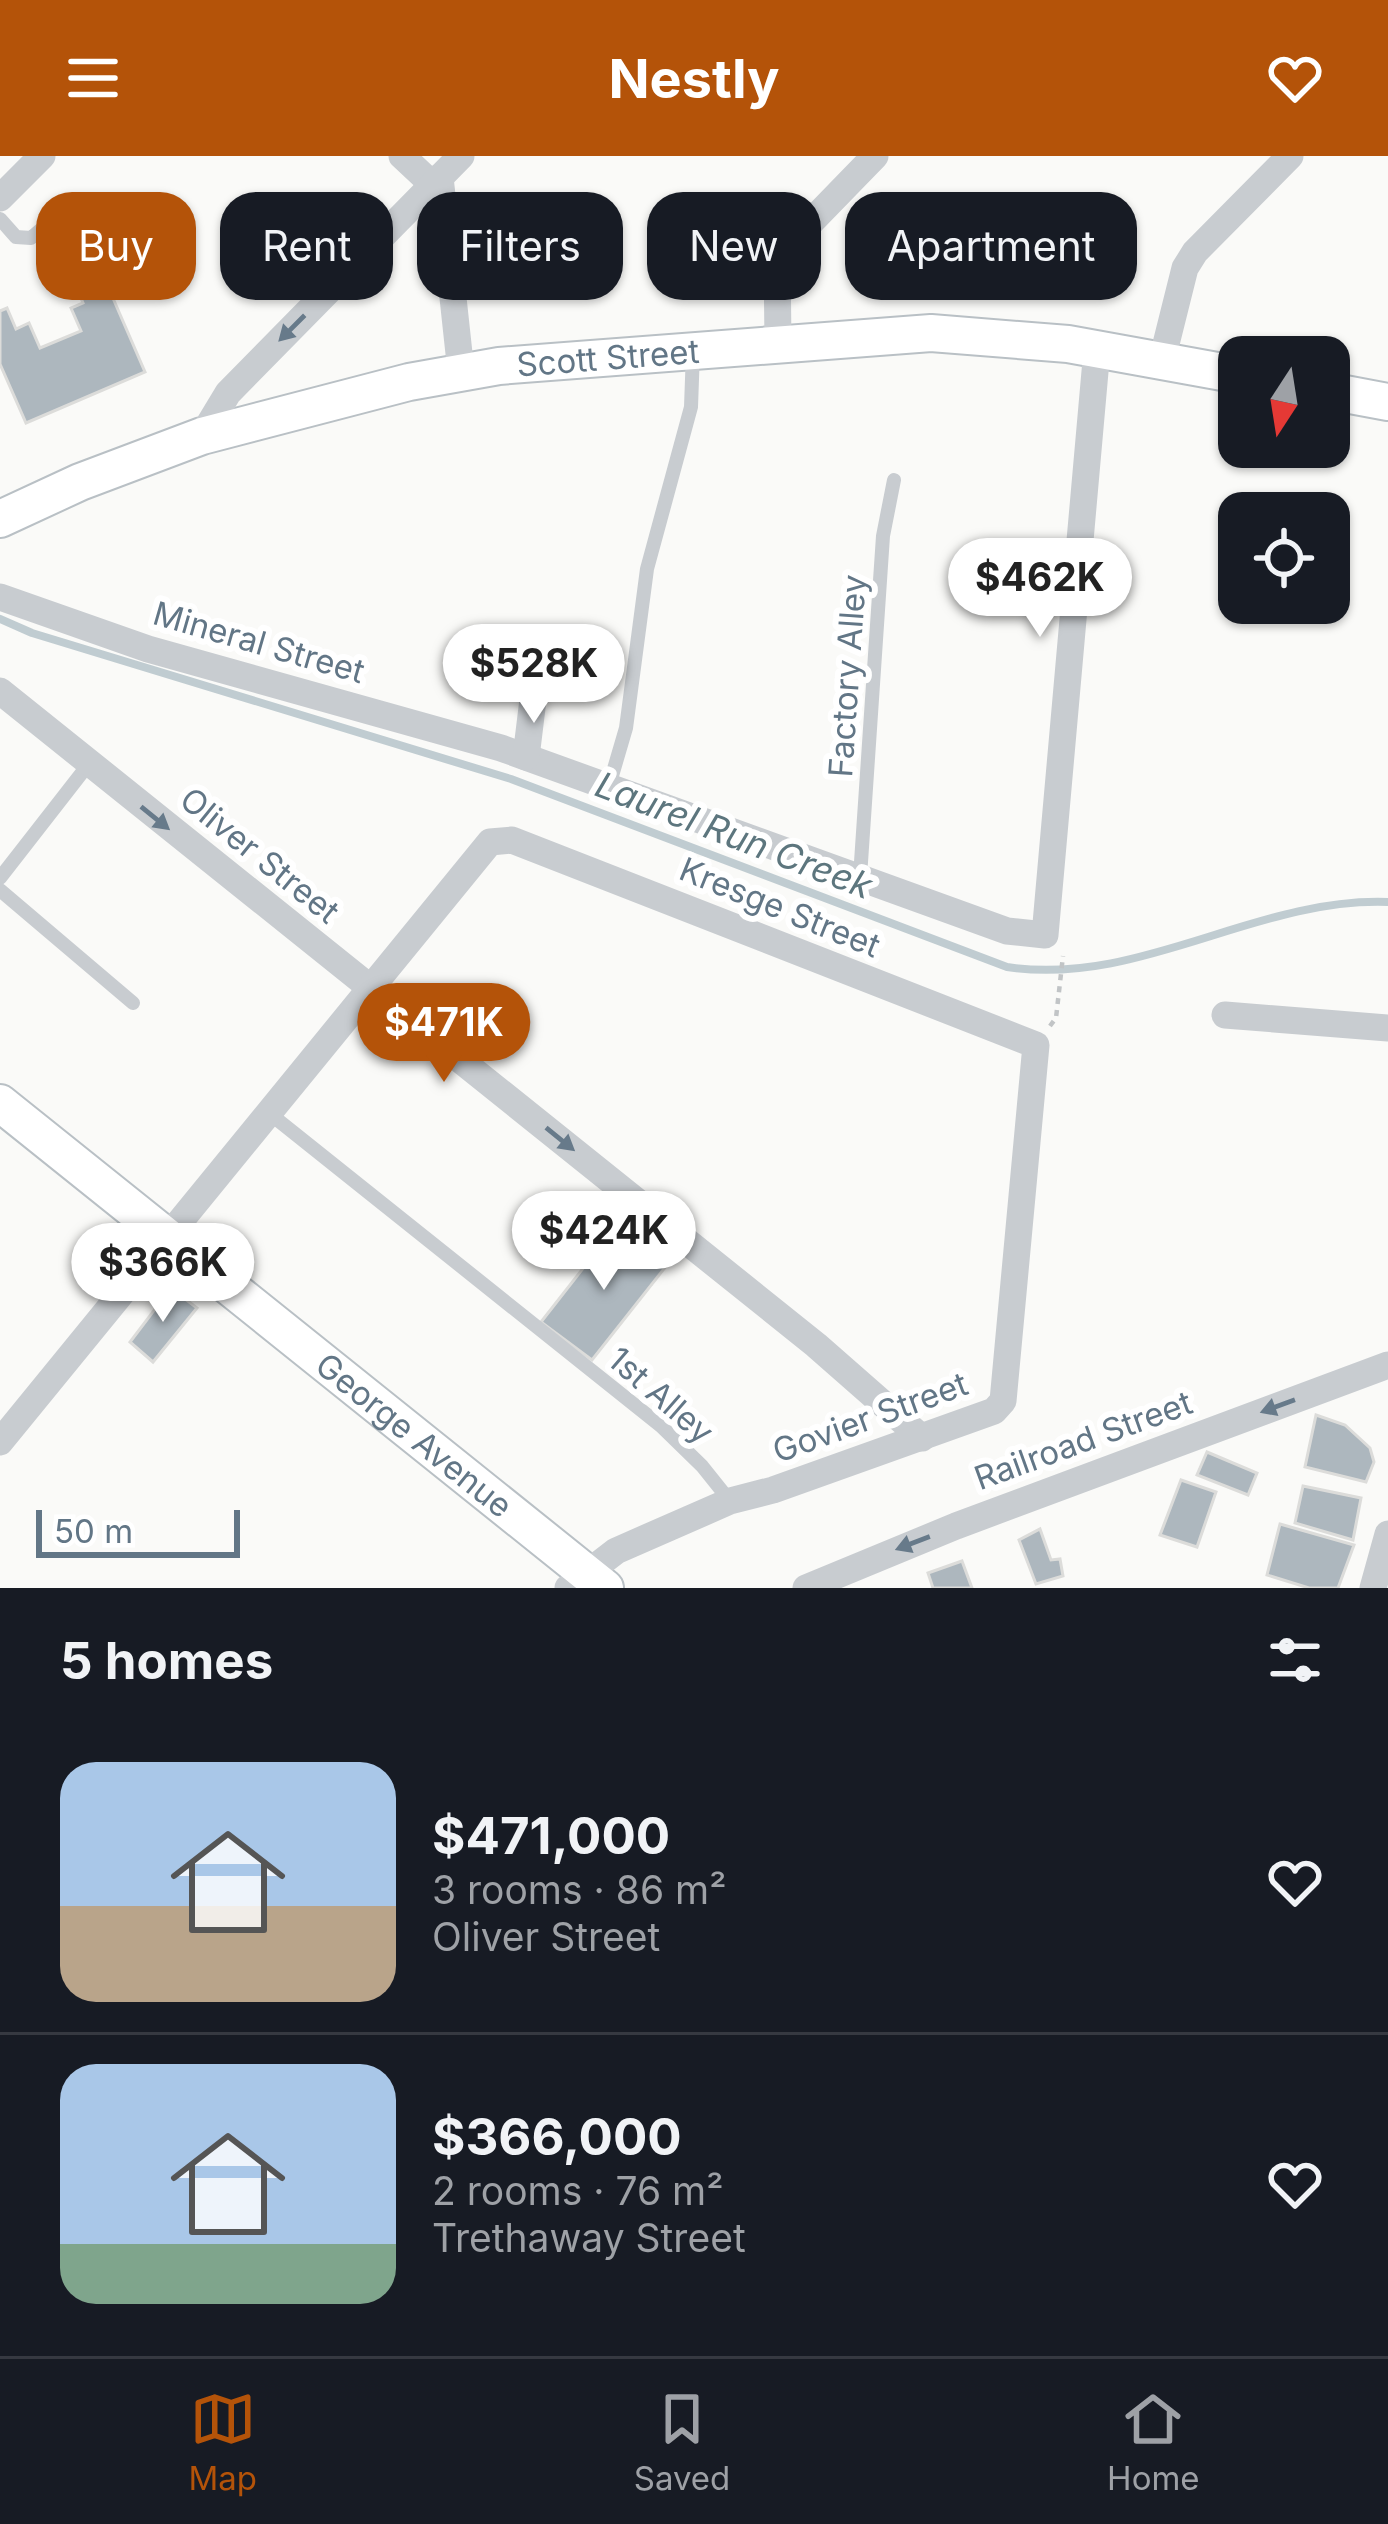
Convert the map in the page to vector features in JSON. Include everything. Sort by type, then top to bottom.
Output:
[{"type":"street","points":[[0,198],[42,156]]},
{"type":"street","points":[[402,156],[436,181],[461,372]]},
{"type":"street","points":[[202,436],[228,393],[461,156]]},
{"type":"street","points":[[778,343],[777,257],[874,156]]},
{"type":"street","points":[[1162,360],[1185,268],[1195,252],[1290,156]]},
{"type":"street","name":"Scott Street","points":[[0,519],[98,474],[202,436],[461,372],[931,333],[1025,338],[1218,371]]},
{"type":"street","points":[[1045,935],[1097,349]]},
{"type":"street","points":[[1350,396],[1388,402]]},
{"type":"street","name":"Mineral Street","points":[[0,597],[148,649],[526,757],[1007,931],[1045,935]]},
{"type":"street","points":[[526,757],[540,642]]},
{"type":"street","name":"Oliver Street","points":[[0,691],[816,1345],[922,1438]]},
{"type":"street","name":"Kresge Street","points":[[368,988],[475,856],[497,839],[512,840],[1036,1045]]},
{"type":"street","points":[[0,1442],[368,988]]},
{"type":"street","points":[[1225,1015],[1388,1028]]},
{"type":"street","name":"Govier Street","points":[[587,1583],[616,1551],[730,1501],[922,1438],[994,1411],[1003,1401],[1036,1045]]},
{"type":"street","name":"George Avenue","points":[[0,1103],[587,1583]]},
{"type":"street","name":"Railroad Street","points":[[806,1588],[915,1542],[1388,1365]]},
{"type":"street","points":[[1373,1588],[1388,1534]]},
{"type":"lane","points":[[0,218],[16,238],[36,234]]},
{"type":"lane","points":[[610,786],[626,728],[647,569],[692,407],[694,350]]},
{"type":"lane","name":"Factory Alley","points":[[860,877],[883,536],[894,480]]},
{"type":"lane","points":[[0,878],[88,765]]},
{"type":"lane","points":[[0,890],[133,1003]]},
{"type":"lane","name":"1st Alley","points":[[269,1113],[661,1426],[730,1501]]},
{"type":"path","points":[[1036,1045],[1056,1018],[1065,941],[1045,935]]},
{"type":"building","points":[[114,300],[145,372],[26,423],[0,364],[0,311],[7,308],[16,329],[29,323],[40,348],[81,331],[71,308]]},
{"type":"building","points":[[617,1225],[667,1265],[592,1360],[541,1322]]},
{"type":"building","points":[[171,1288],[197,1308],[153,1362],[130,1342]]},
{"type":"building","points":[[1316,1415],[1345,1425],[1370,1448],[1374,1462],[1366,1482],[1305,1467]]},
{"type":"building","points":[[1207,1452],[1257,1473],[1248,1495],[1197,1475]]},
{"type":"building","points":[[1181,1480],[1216,1492],[1197,1547],[1160,1535]]},
{"type":"building","points":[[1303,1486],[1361,1498],[1353,1540],[1295,1523]]},
{"type":"building","points":[[1280,1524],[1354,1545],[1338,1588],[1309,1588],[1267,1575]]},
{"type":"building","points":[[1040,1529],[1051,1560],[1060,1559],[1063,1576],[1036,1584],[1019,1540]]},
{"type":"building","points":[[962,1561],[972,1588],[933,1588],[928,1573]]},
{"type":"waterway","name":"Laurel Run Creek","points":[[0,619],[32,633],[511,779],[1007,967],[1056,970],[1104,965],[1291,913],[1388,902]]}]
